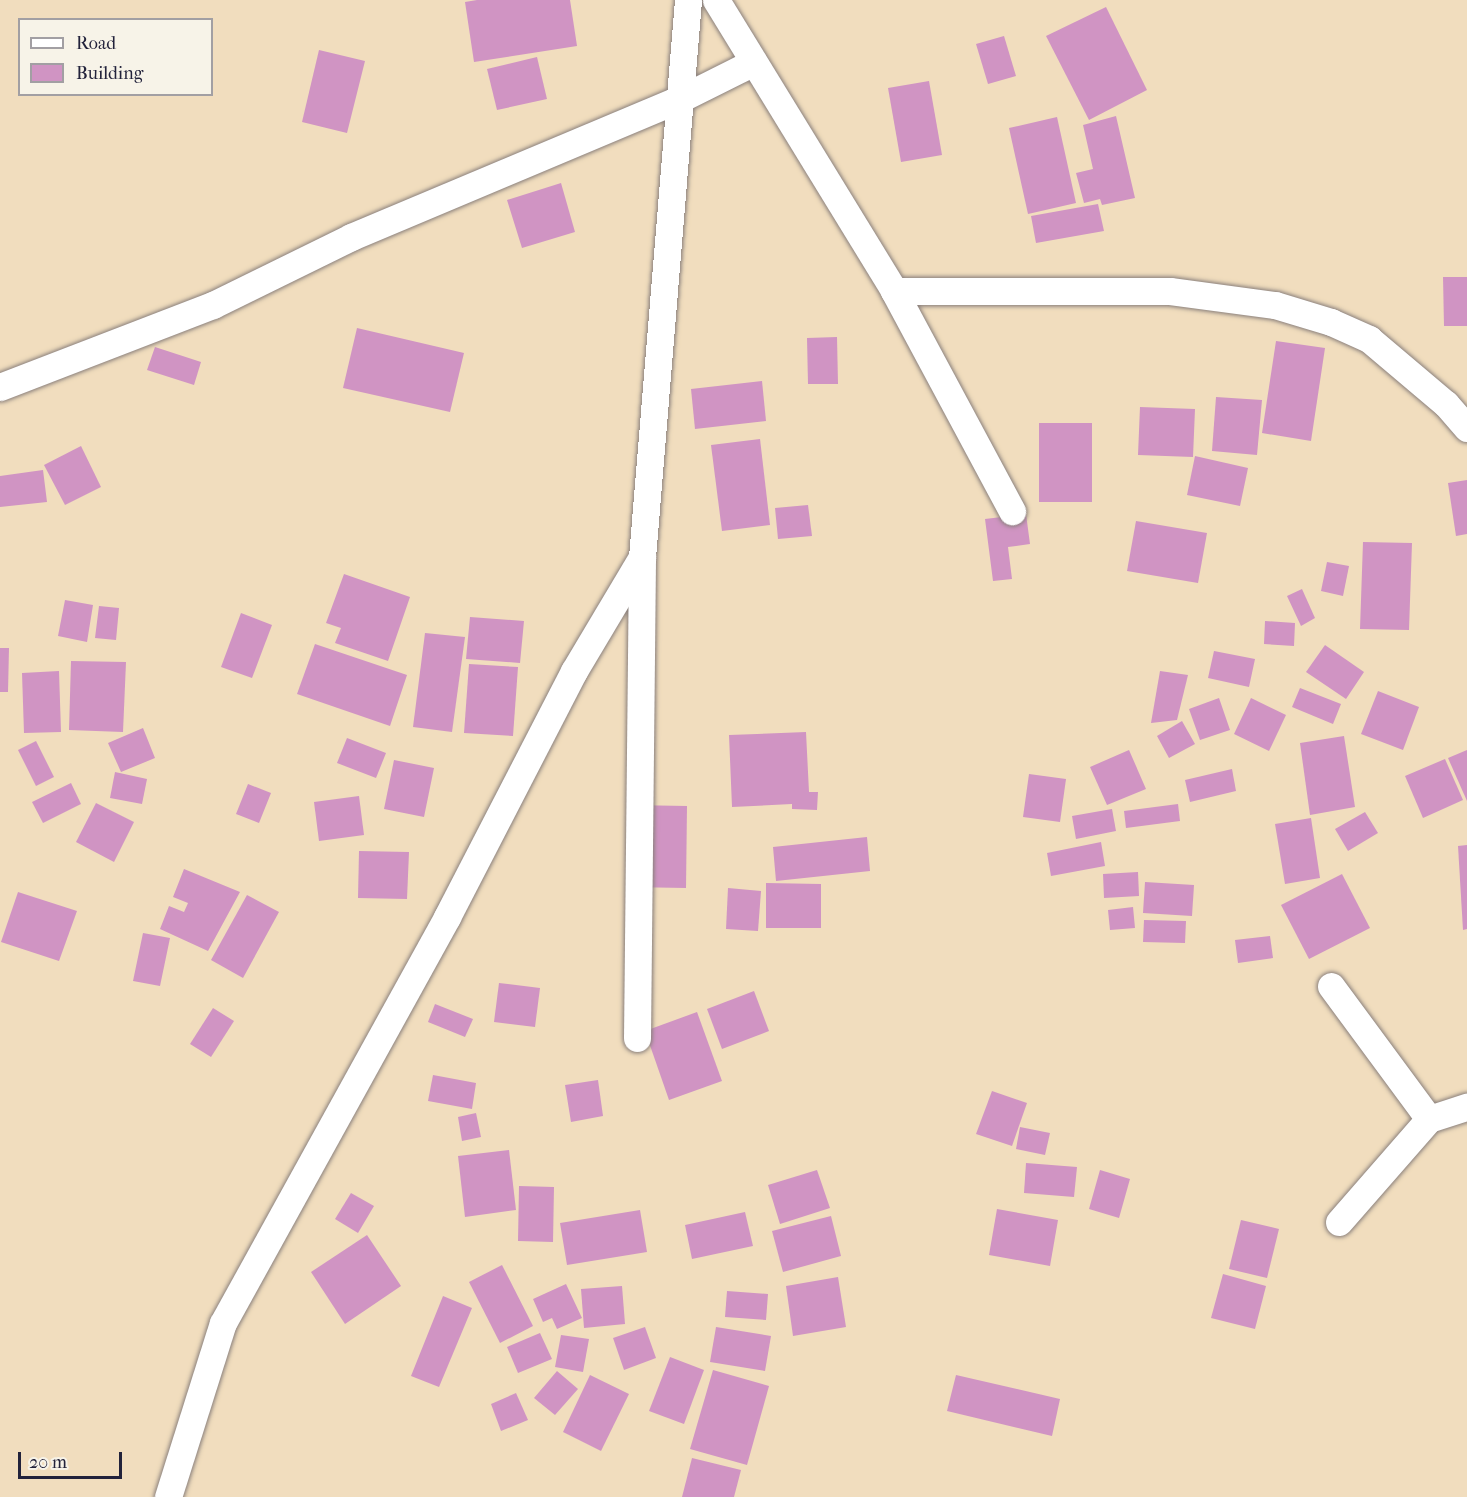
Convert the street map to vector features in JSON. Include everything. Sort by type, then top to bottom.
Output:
[{"type":"street","points":[[637,1038],[642,557],[682,98],[688,0]]},
{"type":"street","points":[[716,0],[894,291],[1012,511]]},
{"type":"street","points":[[0,387],[213,305],[351,237],[682,98],[754,62]]},
{"type":"street","points":[[894,291],[1170,291],[1275,305],[1331,322],[1369,339],[1446,404],[1467,428]]},
{"type":"street","points":[[168,1497],[223,1323],[447,917],[573,671],[642,557]]},
{"type":"street","points":[[1331,986],[1429,1119]]},
{"type":"street","points":[[1339,1221],[1429,1119],[1467,1107]]},
{"type":"building","points":[[570,0],[577,46],[474,62],[465,2]]},
{"type":"building","points":[[1106,7],[1147,90],[1089,120],[1046,36]]},
{"type":"building","points":[[1004,36],[1016,76],[988,84],[976,44]]},
{"type":"building","points":[[319,50],[365,61],[347,133],[302,122]]},
{"type":"building","points":[[537,57],[547,99],[497,110],[487,69]]},
{"type":"building","points":[[929,81],[942,155],[901,162],[888,88]]},
{"type":"building","points":[[1116,116],[1135,198],[1102,205],[1100,199],[1084,203],[1076,173],[1093,169],[1083,125]]},
{"type":"building","points":[[1057,117],[1076,203],[1028,214],[1009,128]]},
{"type":"building","points":[[561,183],[575,232],[522,248],[507,200]]},
{"type":"building","points":[[1098,204],[1104,231],[1036,243],[1031,216]]},
{"type":"building","points":[[1443,277],[1467,277],[1467,326],[1444,326]]},
{"type":"building","points":[[357,328],[464,353],[450,412],[343,388]]},
{"type":"building","points":[[837,337],[838,384],[808,384],[807,338]]},
{"type":"building","points":[[1276,341],[1325,348],[1311,441],[1262,433]]},
{"type":"building","points":[[155,347],[201,362],[194,385],[147,370]]},
{"type":"building","points":[[762,381],[766,421],[695,429],[691,389]]},
{"type":"building","points":[[1216,397],[1262,400],[1257,455],[1212,451]]},
{"type":"building","points":[[1140,407],[1195,409],[1193,457],[1138,455]]},
{"type":"building","points":[[1039,423],[1092,423],[1092,502],[1039,502]]},
{"type":"building","points":[[760,439],[770,525],[722,531],[711,445]]},
{"type":"building","points":[[81,446],[101,487],[65,505],[44,465]]},
{"type":"building","points":[[1195,456],[1248,468],[1240,506],[1187,495]]},
{"type":"building","points":[[43,470],[47,502],[0,507],[0,476]]},
{"type":"building","points":[[1467,480],[1467,534],[1456,536],[1448,483]]},
{"type":"building","points":[[808,505],[812,536],[778,539],[775,508]]},
{"type":"building","points":[[1026,514],[1030,544],[1008,547],[1012,579],[993,581],[985,519]]},
{"type":"building","points":[[1136,521],[1207,533],[1198,583],[1127,571]]},
{"type":"building","points":[[1363,542],[1412,543],[1409,630],[1360,629]]},
{"type":"building","points":[[1327,562],[1349,566],[1343,596],[1321,591]]},
{"type":"building","points":[[344,574],[410,597],[388,661],[335,643],[341,628],[326,623]]},
{"type":"building","points":[[1302,589],[1315,618],[1301,626],[1287,596]]},
{"type":"building","points":[[65,600],[93,605],[87,642],[58,636]]},
{"type":"building","points":[[99,606],[119,608],[116,640],[95,638]]},
{"type":"building","points":[[241,613],[272,625],[252,678],[221,667]]},
{"type":"building","points":[[470,617],[524,621],[520,663],[466,659]]},
{"type":"building","points":[[1265,621],[1295,623],[1294,646],[1264,644]]},
{"type":"building","points":[[425,633],[465,637],[452,732],[413,727]]},
{"type":"building","points":[[315,644],[407,675],[390,726],[297,694]]},
{"type":"building","points":[[1325,645],[1364,672],[1346,699],[1306,672]]},
{"type":"building","points":[[0,648],[9,648],[8,692],[0,692]]},
{"type":"building","points":[[1214,651],[1255,659],[1249,687],[1208,678]]},
{"type":"building","points":[[71,661],[126,662],[123,732],[69,730]]},
{"type":"building","points":[[469,664],[518,667],[513,736],[464,733]]},
{"type":"building","points":[[59,671],[61,732],[24,733],[22,673]]},
{"type":"building","points":[[1160,671],[1188,675],[1177,720],[1151,723]]},
{"type":"building","points":[[1300,688],[1341,704],[1333,724],[1292,707]]},
{"type":"building","points":[[1378,691],[1419,707],[1403,750],[1361,734]]},
{"type":"building","points":[[1219,698],[1230,730],[1200,740],[1189,709]]},
{"type":"building","points":[[1251,698],[1286,715],[1269,751],[1234,734]]},
{"type":"building","points":[[1182,721],[1195,744],[1169,758],[1157,736]]},
{"type":"building","points":[[143,728],[155,758],[121,772],[108,743]]},
{"type":"building","points":[[806,732],[809,792],[818,792],[817,810],[792,809],[792,804],[732,807],[729,735]]},
{"type":"building","points":[[1344,736],[1355,807],[1310,815],[1300,743]]},
{"type":"building","points":[[347,738],[386,753],[376,778],[337,763]]},
{"type":"building","points":[[36,741],[54,777],[36,786],[18,750]]},
{"type":"building","points":[[1129,750],[1146,789],[1107,805],[1090,767]]},
{"type":"building","points":[[1467,750],[1467,801],[1448,758]]},
{"type":"building","points":[[1445,759],[1463,800],[1423,818],[1405,776]]},
{"type":"building","points":[[394,760],[434,768],[424,817],[384,809]]},
{"type":"building","points":[[1232,769],[1236,791],[1190,802],[1185,780]]},
{"type":"building","points":[[115,772],[147,779],[142,804],[110,798]]},
{"type":"building","points":[[1029,774],[1066,779],[1060,822],[1023,817]]},
{"type":"building","points":[[71,783],[81,804],[43,823],[32,802]]},
{"type":"building","points":[[248,784],[271,793],[259,823],[236,814]]},
{"type":"building","points":[[359,796],[364,835],[319,841],[314,802]]},
{"type":"building","points":[[96,803],[134,822],[114,862],[76,842]]},
{"type":"building","points":[[1178,804],[1180,821],[1126,828],[1124,811]]},
{"type":"building","points":[[630,805],[687,806],[686,888],[628,887]]},
{"type":"building","points":[[1112,809],[1116,831],[1076,839],[1072,816]]},
{"type":"building","points":[[1365,812],[1378,833],[1348,851],[1335,829]]},
{"type":"building","points":[[1311,818],[1320,878],[1285,884],[1275,824]]},
{"type":"building","points":[[867,837],[870,871],[776,881],[773,847]]},
{"type":"building","points":[[1101,842],[1105,866],[1051,876],[1047,853]]},
{"type":"building","points":[[1467,845],[1467,929],[1463,930],[1458,846]]},
{"type":"building","points":[[359,851],[409,852],[407,899],[358,898]]},
{"type":"building","points":[[184,869],[240,892],[208,951],[160,929],[169,906],[184,912],[188,903],[173,897]]},
{"type":"building","points":[[1138,872],[1139,896],[1104,898],[1103,874]]},
{"type":"building","points":[[1342,874],[1370,928],[1309,959],[1281,905]]},
{"type":"building","points":[[1145,882],[1194,885],[1192,916],[1143,913]]},
{"type":"building","points":[[766,883],[821,884],[821,928],[766,928]]},
{"type":"building","points":[[728,888],[761,891],[758,931],[726,929]]},
{"type":"building","points":[[18,892],[77,911],[59,961],[1,942]]},
{"type":"building","points":[[247,895],[279,912],[243,978],[211,960]]},
{"type":"building","points":[[1133,907],[1135,928],[1110,930],[1108,910]]},
{"type":"building","points":[[1144,920],[1186,921],[1185,943],[1143,942]]},
{"type":"building","points":[[143,933],[170,938],[160,986],[133,981]]},
{"type":"building","points":[[1270,936],[1273,958],[1238,963],[1235,940]]},
{"type":"building","points":[[499,983],[540,988],[535,1027],[494,1022]]},
{"type":"building","points":[[754,991],[769,1031],[722,1049],[707,1009]]},
{"type":"building","points":[[435,1004],[473,1019],[465,1037],[428,1022]]},
{"type":"building","points":[[213,1008],[234,1021],[211,1057],[190,1044]]},
{"type":"building","points":[[697,1012],[722,1081],[669,1100],[645,1031]]},
{"type":"building","points":[[433,1075],[476,1083],[472,1109],[428,1101]]},
{"type":"building","points":[[598,1080],[603,1116],[571,1122],[565,1085]]},
{"type":"building","points":[[992,1091],[1027,1103],[1012,1146],[976,1134]]},
{"type":"building","points":[[476,1113],[481,1137],[462,1141],[458,1117]]},
{"type":"building","points":[[1020,1127],[1050,1133],[1045,1155],[1016,1149]]},
{"type":"building","points":[[509,1150],[516,1210],[465,1217],[458,1156]]},
{"type":"building","points":[[1026,1163],[1077,1167],[1074,1197],[1024,1193]]},
{"type":"building","points":[[817,1170],[830,1208],[780,1224],[768,1185]]},
{"type":"building","points":[[1100,1170],[1130,1179],[1119,1218],[1089,1209]]},
{"type":"building","points":[[519,1186],[554,1187],[553,1242],[518,1241]]},
{"type":"building","points":[[351,1193],[374,1206],[358,1233],[335,1219]]},
{"type":"building","points":[[997,1209],[1058,1220],[1050,1266],[989,1255]]},
{"type":"building","points":[[640,1210],[647,1252],[567,1265],[560,1223]]},
{"type":"building","points":[[745,1212],[753,1246],[692,1259],[685,1225]]},
{"type":"building","points":[[831,1216],[841,1256],[783,1272],[772,1231]]},
{"type":"building","points":[[1241,1220],[1279,1229],[1267,1278],[1229,1269]]},
{"type":"building","points":[[367,1235],[401,1286],[345,1324],[311,1272]]},
{"type":"building","points":[[502,1265],[533,1326],[500,1343],[469,1282]]},
{"type":"building","points":[[1223,1274],[1266,1286],[1255,1329],[1211,1318]]},
{"type":"building","points":[[838,1277],[846,1327],[793,1336],[786,1286]]},
{"type":"building","points":[[566,1284],[582,1318],[557,1329],[552,1318],[543,1322],[533,1299]]},
{"type":"building","points":[[622,1286],[625,1324],[584,1328],[581,1289]]},
{"type":"building","points":[[727,1291],[768,1294],[766,1320],[725,1317]]},
{"type":"building","points":[[443,1296],[472,1308],[439,1387],[411,1376]]},
{"type":"building","points":[[645,1327],[656,1358],[624,1370],[613,1338]]},
{"type":"building","points":[[716,1327],[771,1336],[765,1371],[710,1362]]},
{"type":"building","points":[[540,1333],[552,1359],[518,1373],[507,1347]]},
{"type":"building","points":[[561,1335],[589,1339],[583,1372],[555,1367]]},
{"type":"building","points":[[670,1357],[704,1370],[684,1424],[649,1411]]},
{"type":"building","points":[[713,1370],[769,1386],[747,1465],[690,1449]]},
{"type":"building","points":[[557,1371],[578,1389],[555,1415],[534,1398]]},
{"type":"building","points":[[590,1375],[629,1394],[601,1451],[563,1432]]},
{"type":"building","points":[[956,1375],[1060,1399],[1052,1436],[947,1411]]},
{"type":"building","points":[[516,1393],[528,1420],[501,1431],[491,1404]]},
{"type":"building","points":[[692,1458],[741,1470],[734,1497],[682,1497]]}]
